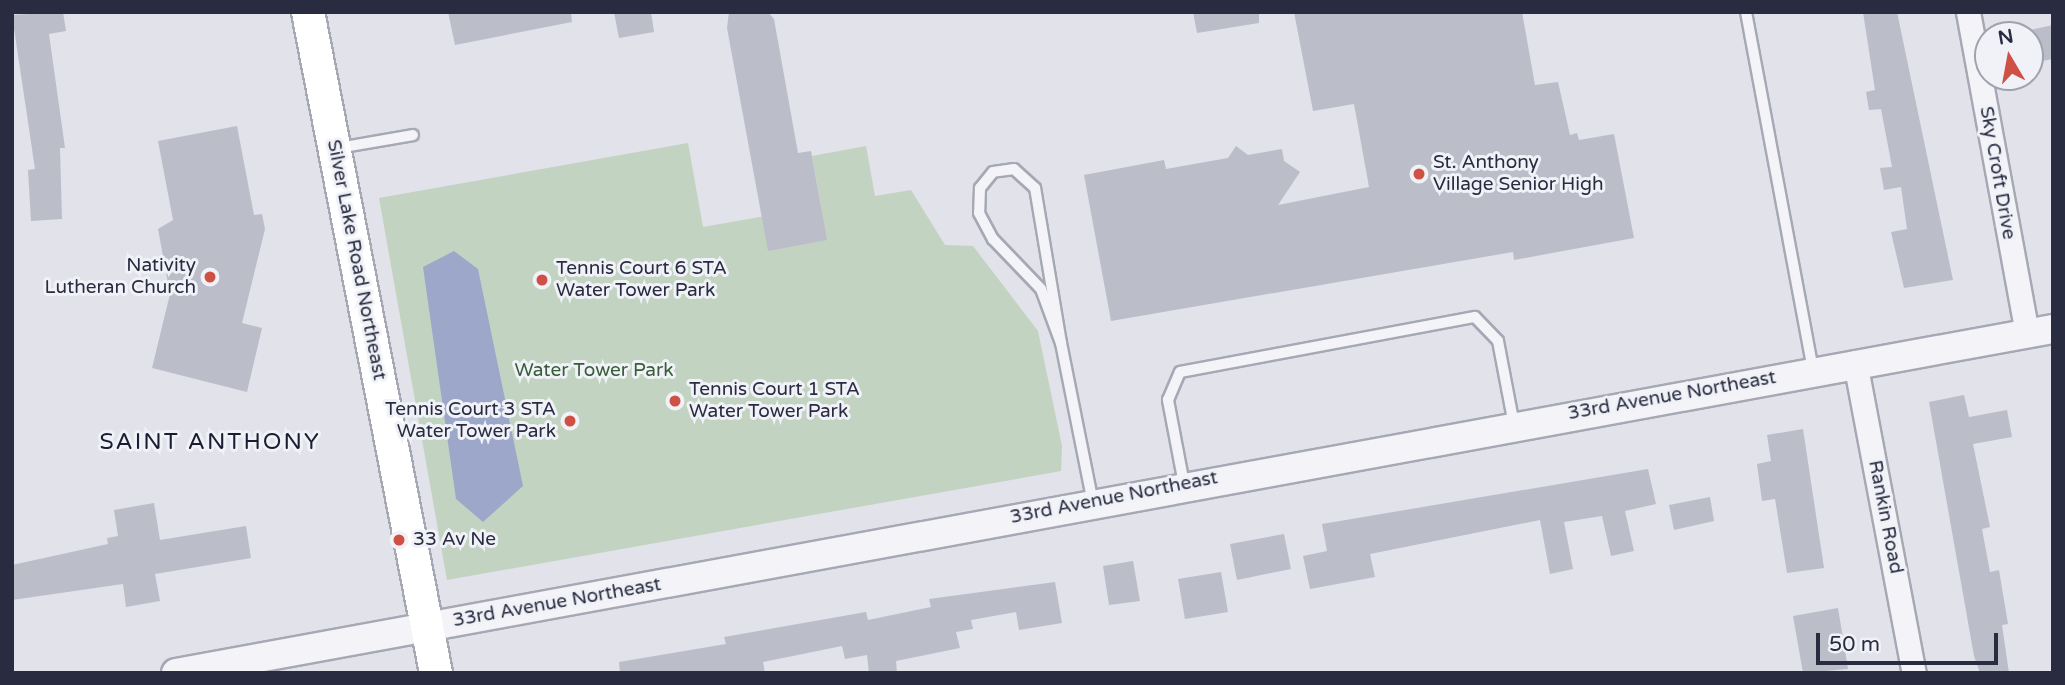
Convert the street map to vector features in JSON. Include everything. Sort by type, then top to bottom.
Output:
[{"type":"main road","name":"Silver Lake Road Northeast","points":[[308,12],[436,673]]},
{"type":"street","name":"Sky Croft Drive","points":[[1968,12],[2040,331]]},
{"type":"street","name":"33rd Avenue Northeast","points":[[176,673],[1184,484],[2040,331]]},
{"type":"street","name":"Rankin Road","points":[[1855,362],[1914,673]]},
{"type":"lane","points":[[1746,12],[1813,370]]},
{"type":"lane","points":[[335,149],[413,135]]},
{"type":"lane","points":[[1060,343],[1041,289],[993,239],[979,214],[980,188],[993,172],[1014,169],[1035,188],[1060,343],[1093,503]]},
{"type":"lane","points":[[1184,484],[1168,400],[1180,372],[1475,317],[1498,341],[1514,425]]},
{"type":"green space","name":"Water Tower Park","points":[[688,143],[703,227],[821,206],[812,156],[866,146],[875,196],[911,190],[945,245],[973,246],[1038,331],[1062,446],[1061,471],[447,580],[379,198]]},
{"type":"water","points":[[454,251],[478,269],[523,486],[483,522],[456,499],[423,267]]},
{"type":"building","points":[[63,12],[66,31],[49,34],[65,148],[60,148],[62,219],[31,221],[28,170],[35,169],[12,15]]},
{"type":"building","points":[[448,12],[571,12],[572,22],[455,45]]},
{"type":"building","points":[[614,12],[651,12],[654,32],[619,38]]},
{"type":"building","points":[[729,12],[768,12],[774,19],[798,153],[811,151],[827,240],[768,251],[727,28]]},
{"type":"building","points":[[1193,12],[1259,12],[1259,23],[1197,33]]},
{"type":"building","points":[[1294,12],[1522,12],[1535,85],[1558,82],[1570,135],[1577,133],[1579,140],[1614,134],[1634,238],[1514,260],[1513,252],[1111,321],[1084,175],[1164,160],[1166,169],[1228,158],[1236,146],[1248,155],[1282,149],[1284,161],[1300,172],[1278,205],[1369,187],[1354,104],[1313,111]]},
{"type":"building","points":[[1863,12],[1897,12],[1953,280],[1904,288],[1891,232],[1907,229],[1901,187],[1884,190],[1880,168],[1892,167],[1881,109],[1869,110],[1866,92],[1875,90]]},
{"type":"building","points":[[2053,25],[2053,59],[2044,61],[2044,27]]},
{"type":"building","name":"Nativity Lutheran Church","points":[[237,126],[254,215],[262,214],[265,229],[242,323],[262,328],[247,392],[152,368],[170,294],[158,229],[173,220],[158,141]]},
{"type":"building","points":[[1964,395],[1969,417],[2007,410],[2012,437],[1973,444],[1990,527],[1982,529],[1990,572],[1999,570],[2008,624],[2002,625],[2009,673],[1980,673],[1974,656],[1929,402]]},
{"type":"building","points":[[1803,429],[1824,568],[1787,573],[1775,499],[1762,501],[1757,464],[1771,461],[1767,435]]},
{"type":"building","points":[[1648,469],[1656,504],[1625,511],[1634,551],[1611,556],[1602,516],[1564,522],[1573,569],[1550,574],[1540,520],[1370,554],[1375,577],[1310,589],[1303,556],[1327,551],[1322,524]]},
{"type":"building","points":[[1710,497],[1714,521],[1674,530],[1669,505]]},
{"type":"building","points":[[154,503],[160,540],[246,526],[251,558],[155,574],[160,601],[126,607],[123,584],[12,600],[12,565],[108,544],[107,538],[118,536],[114,510]]},
{"type":"building","points":[[1284,534],[1291,569],[1237,580],[1230,544]]},
{"type":"building","points":[[1133,561],[1140,601],[1109,605],[1103,566]]},
{"type":"building","points":[[1221,572],[1228,612],[1185,619],[1178,579]]},
{"type":"building","points":[[1055,582],[1062,623],[1019,630],[1016,612],[971,620],[973,629],[956,632],[960,648],[896,661],[897,673],[869,673],[867,655],[845,659],[842,646],[763,662],[765,673],[620,673],[619,662],[726,644],[724,637],[866,612],[868,620],[931,607],[929,599]]},
{"type":"building","points":[[1838,608],[1848,669],[1803,673],[1793,616]]},
{"type":"place","name":"St. Anthony Village Senior High","points":[[1419,174]]},
{"type":"place","name":"Nativity Lutheran Church","points":[[210,277]]},
{"type":"place","name":"Tennis Court 6 STA Water Tower Park","points":[[542,280]]},
{"type":"place","name":"Tennis Court 1 STA Water Tower Park","points":[[675,401]]},
{"type":"place","name":"Tennis Court 3 STA Water Tower Park","points":[[570,421]]},
{"type":"place","name":"33 Av Ne","points":[[399,540]]},
{"type":"district","name":"SAINT ANTHONY","points":[[210,442]]}]
